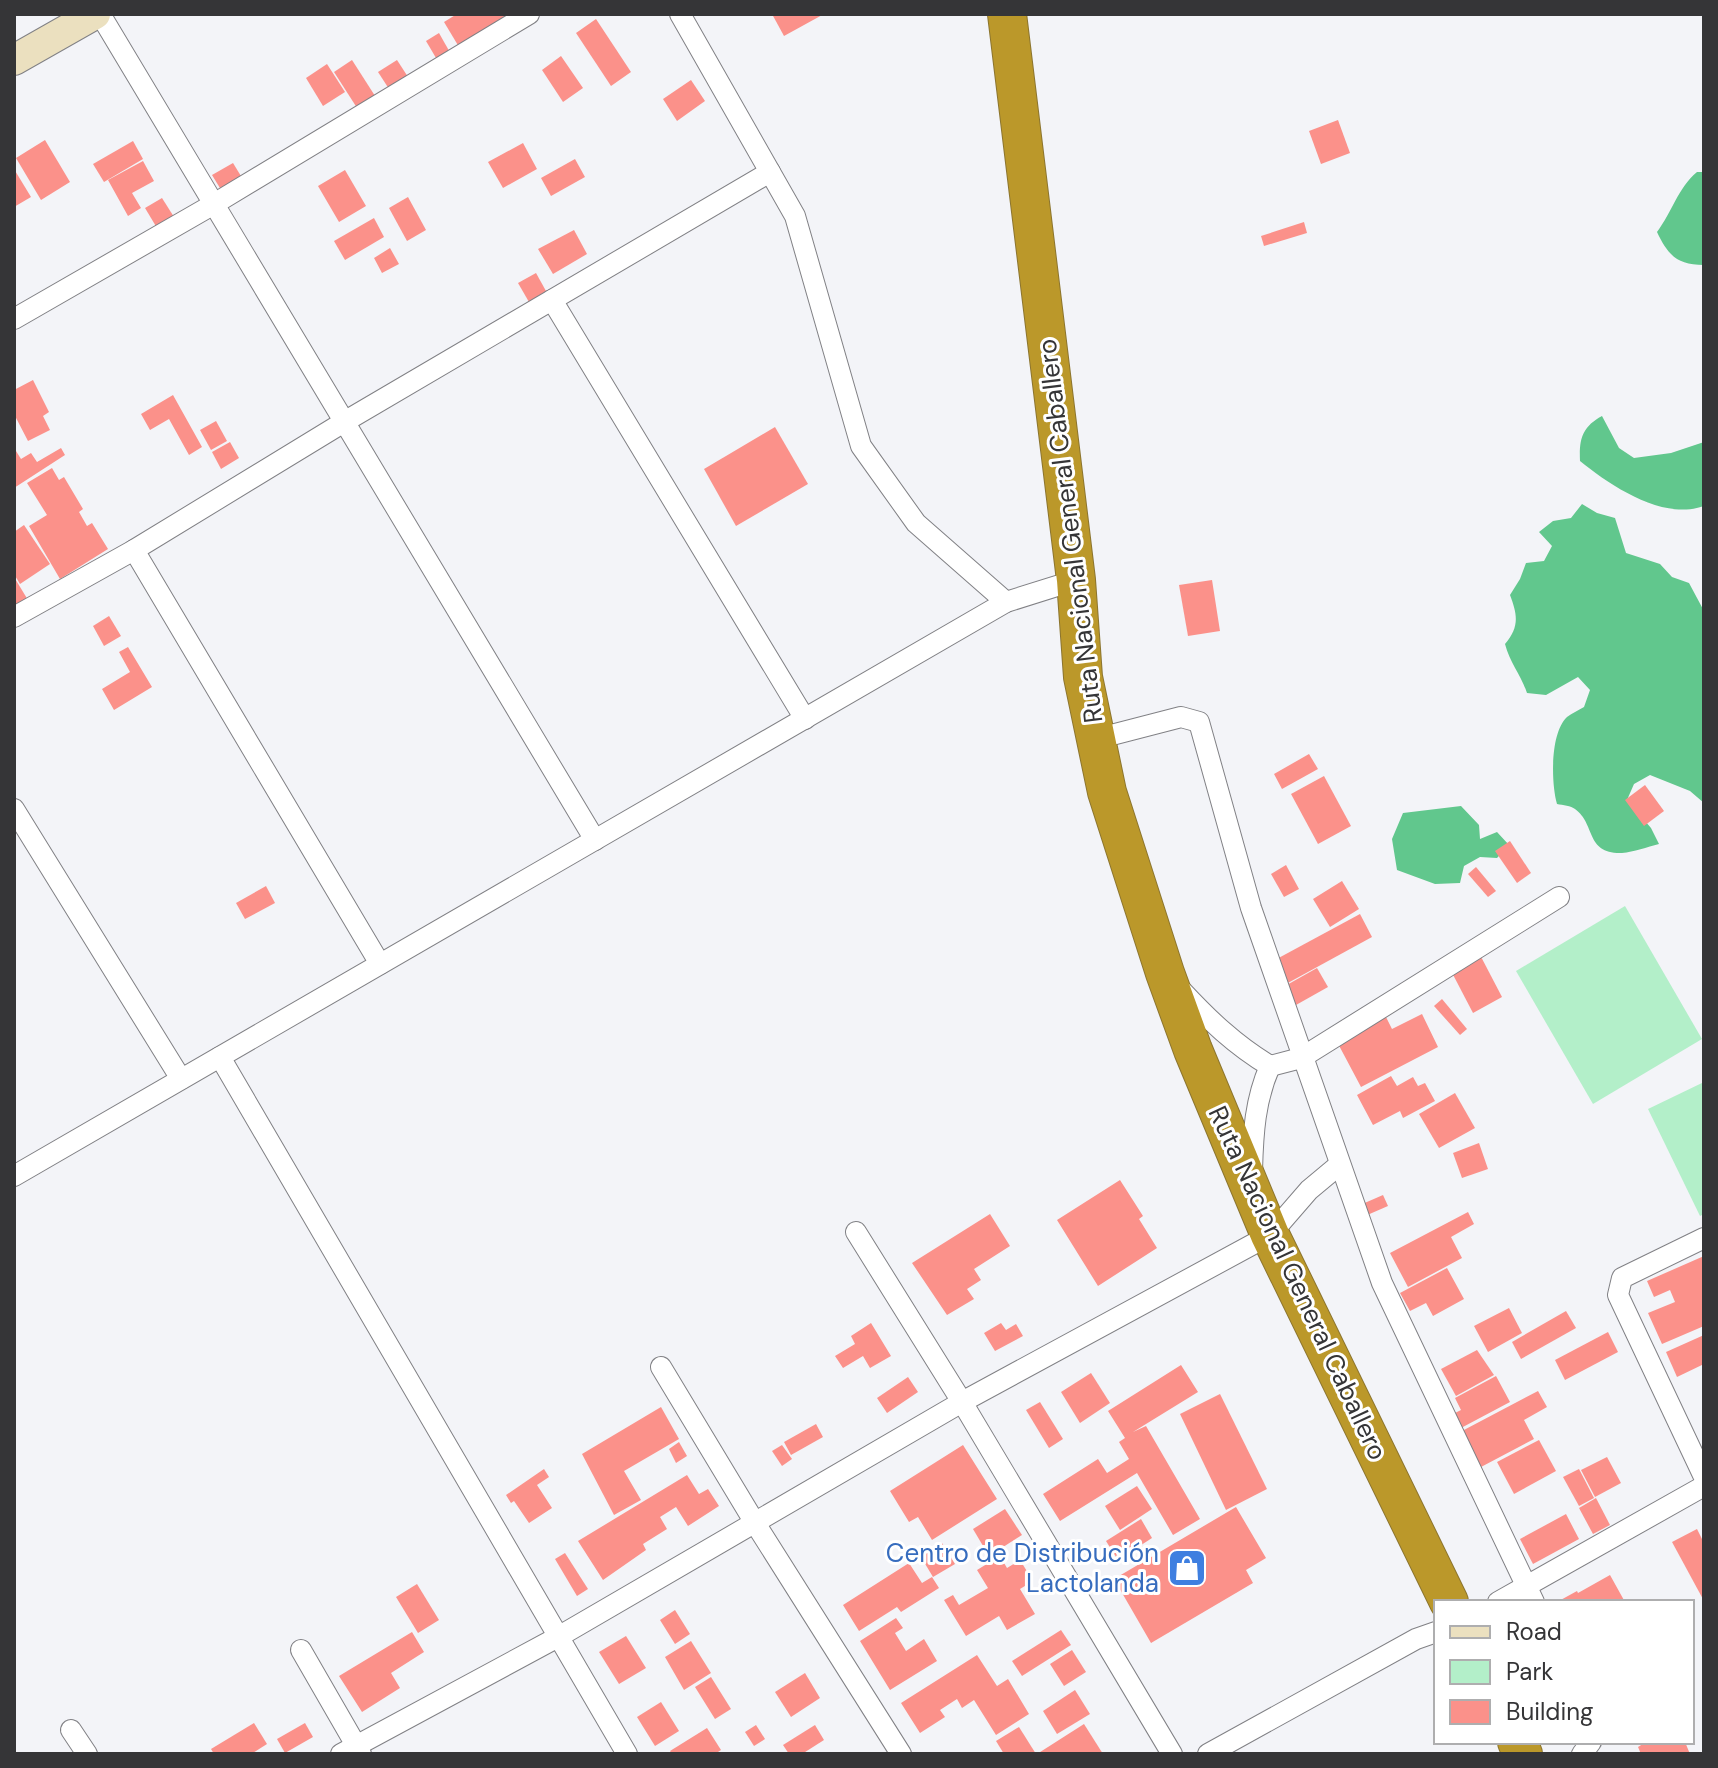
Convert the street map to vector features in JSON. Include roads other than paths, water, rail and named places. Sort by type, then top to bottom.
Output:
[{"type":"highway","name":"Ruta Nacional General Caballero","points":[[1007,14],[1076,580],[1083,677],[1107,792],[1193,1050],[1270,1235],[1448,1600]]},
{"type":"street","points":[[14,60],[98,14],[595,840]]},
{"type":"street","points":[[14,319],[214,204],[529,14]]},
{"type":"street","points":[[680,14],[795,216],[861,446],[916,523],[1006,602]]},
{"type":"street","points":[[14,617],[134,550],[344,422],[770,172]]},
{"type":"street","points":[[552,300],[805,719]]},
{"type":"street","points":[[134,550],[380,964]]},
{"type":"street","points":[[14,1176],[1006,602],[1076,580]]},
{"type":"street","points":[[1096,739],[1181,717],[1199,722],[1251,908],[1382,1283],[1530,1594]]},
{"type":"street","points":[[14,809],[181,1079]]},
{"type":"street","points":[[1165,973],[1216,1027],[1242,1050],[1270,1066],[1301,1058],[1559,897]]},
{"type":"street","points":[[220,1057],[627,1754]]},
{"type":"street","points":[[1252,1192],[1253,1130],[1258,1096],[1270,1066]]},
{"type":"street","points":[[301,1650],[353,1751],[558,1637],[962,1402],[1270,1235],[1309,1190],[1339,1165]]},
{"type":"street","points":[[856,1232],[962,1402],[1172,1754]]},
{"type":"street","points":[[1704,1238],[1622,1278],[1618,1295],[1704,1477]]},
{"type":"street","points":[[661,1367],[901,1754]]},
{"type":"street","points":[[1506,1600],[1530,1594],[1704,1486]]},
{"type":"street","points":[[1208,1754],[1416,1639],[1434,1633]]},
{"type":"street","points":[[71,1730],[87,1754]]},
{"type":"place","name":"Centro de Distribución Lactolanda","points":[[1187,1568]]}]
